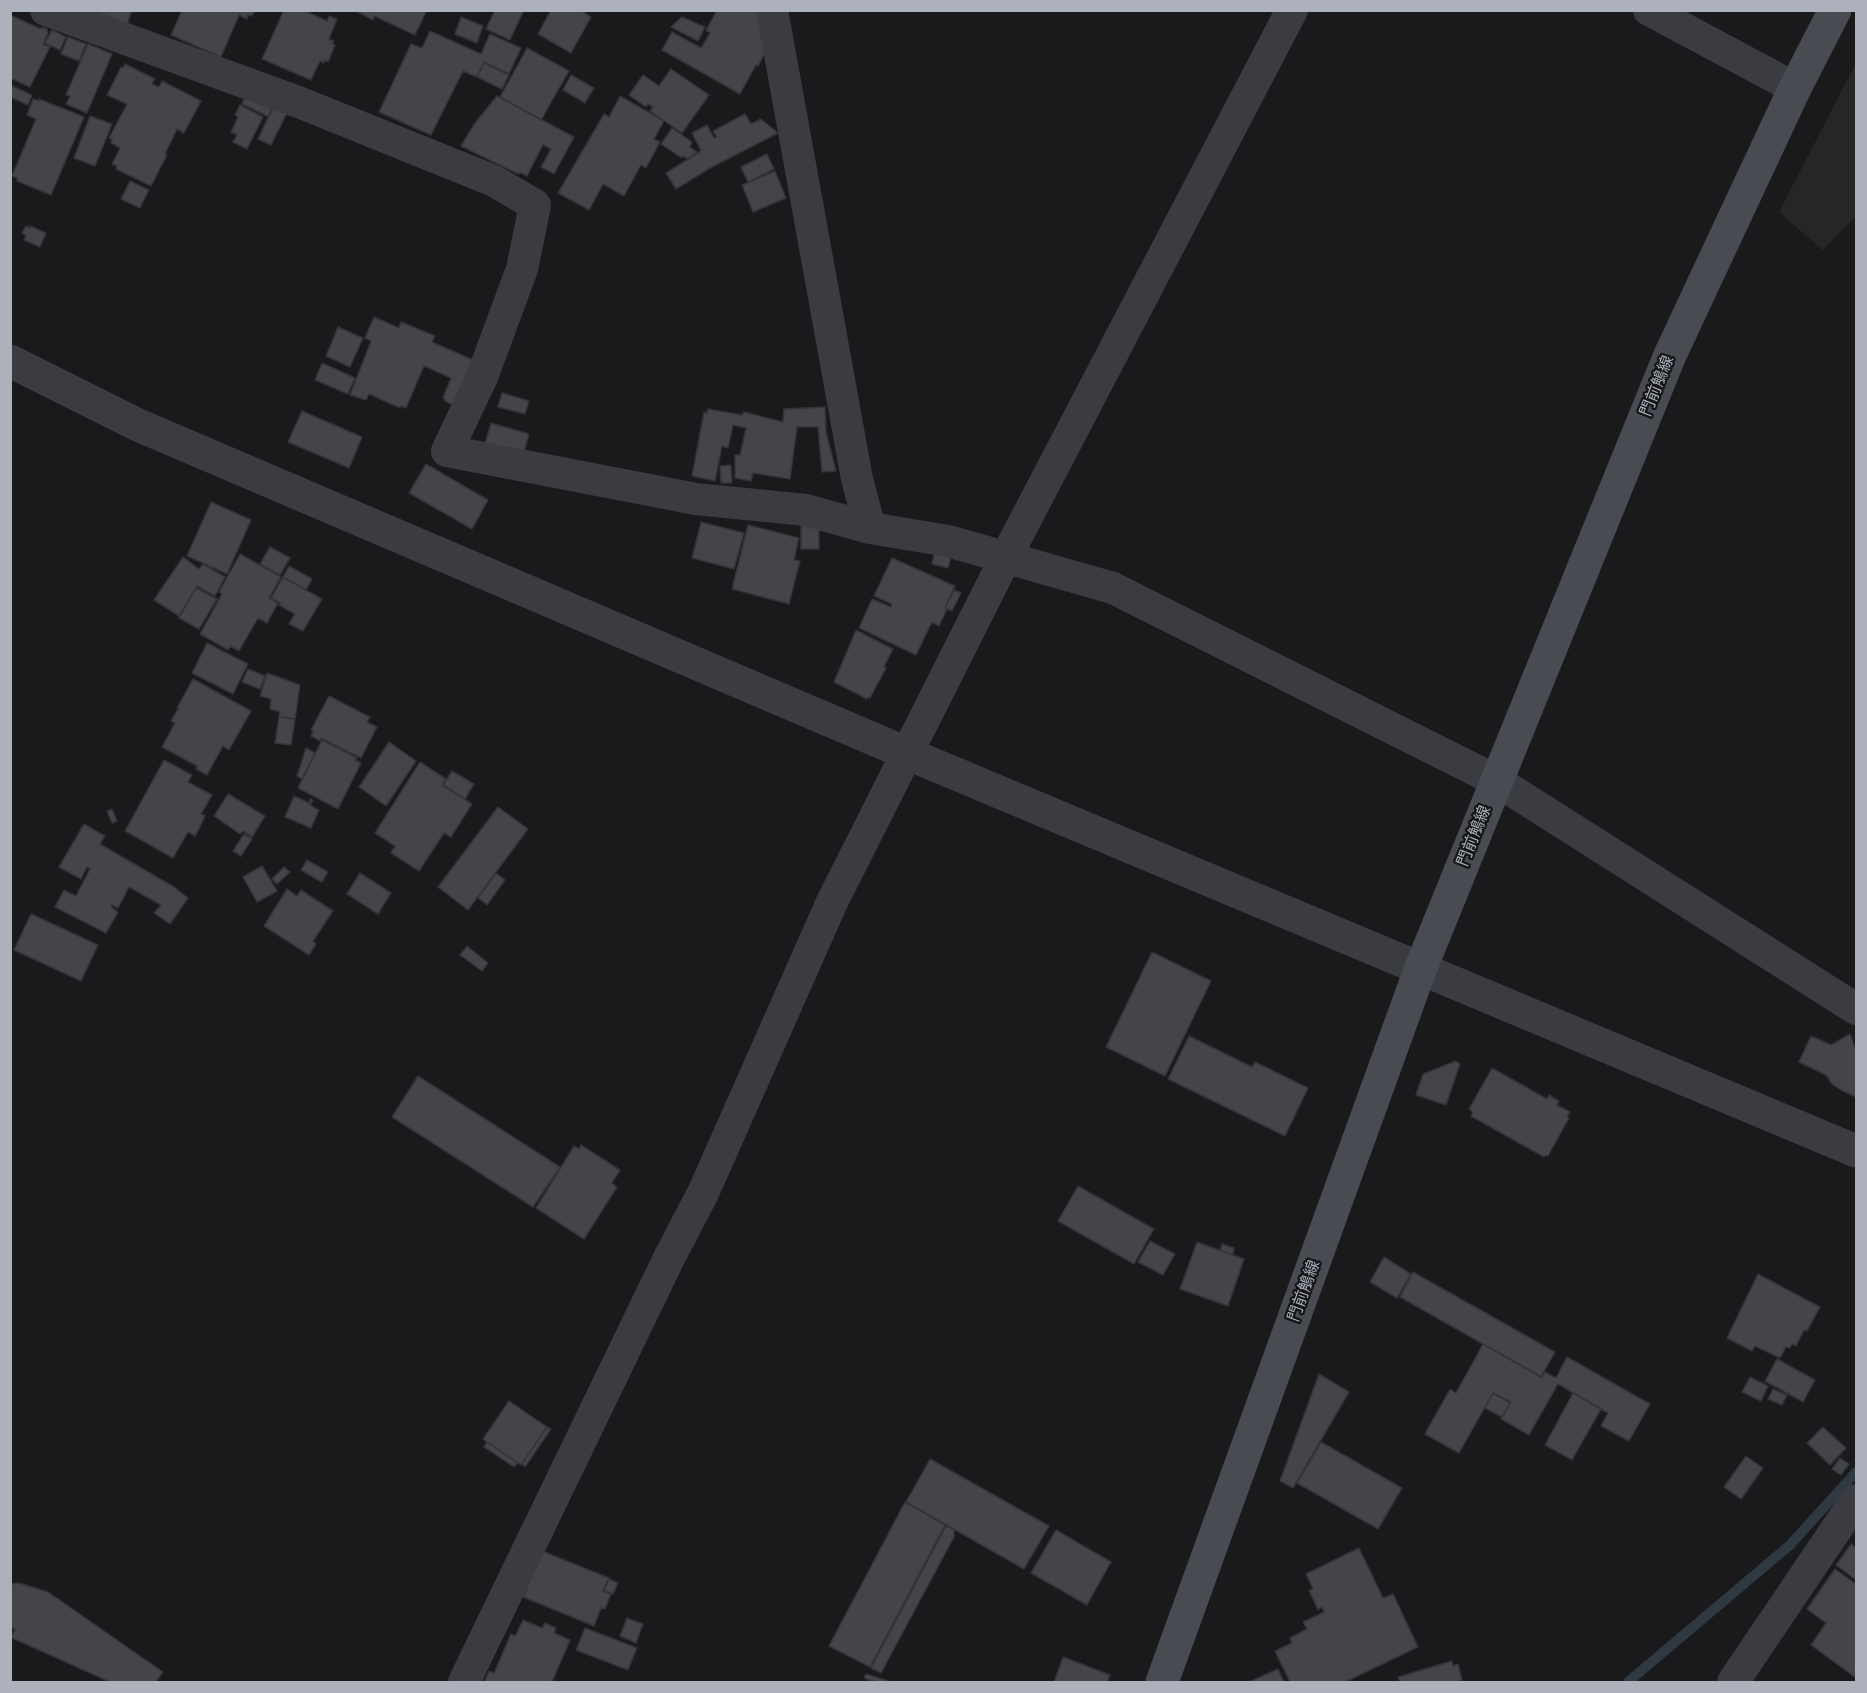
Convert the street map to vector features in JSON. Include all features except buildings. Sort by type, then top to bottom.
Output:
[{"type":"main road","name":"門前鵤線","points":[[1162,1683],[1420,970],[1670,355],[1795,88],[1835,10]]},
{"type":"street","points":[[46,10],[301,103],[494,181],[535,205],[522,269],[482,376],[447,451],[696,499],[806,510],[870,528],[948,541],[1113,588],[1497,781],[1857,1009]]},
{"type":"street","points":[[772,10],[857,479],[870,528]]},
{"type":"street","points":[[464,1683],[669,1258],[703,1193],[832,902],[1006,556],[1292,10]]},
{"type":"street","points":[[1650,10],[1795,88]]},
{"type":"street","points":[[10,361],[138,425],[906,753],[1857,1151]]},
{"type":"street","points":[[1733,1683],[1857,1500]]},
{"type":"shaded area","points":[[1856,63],[1856,216],[1823,250],[1779,212]]},
{"type":"waterway","points":[[1628,1682],[1790,1545],[1856,1472]]}]
